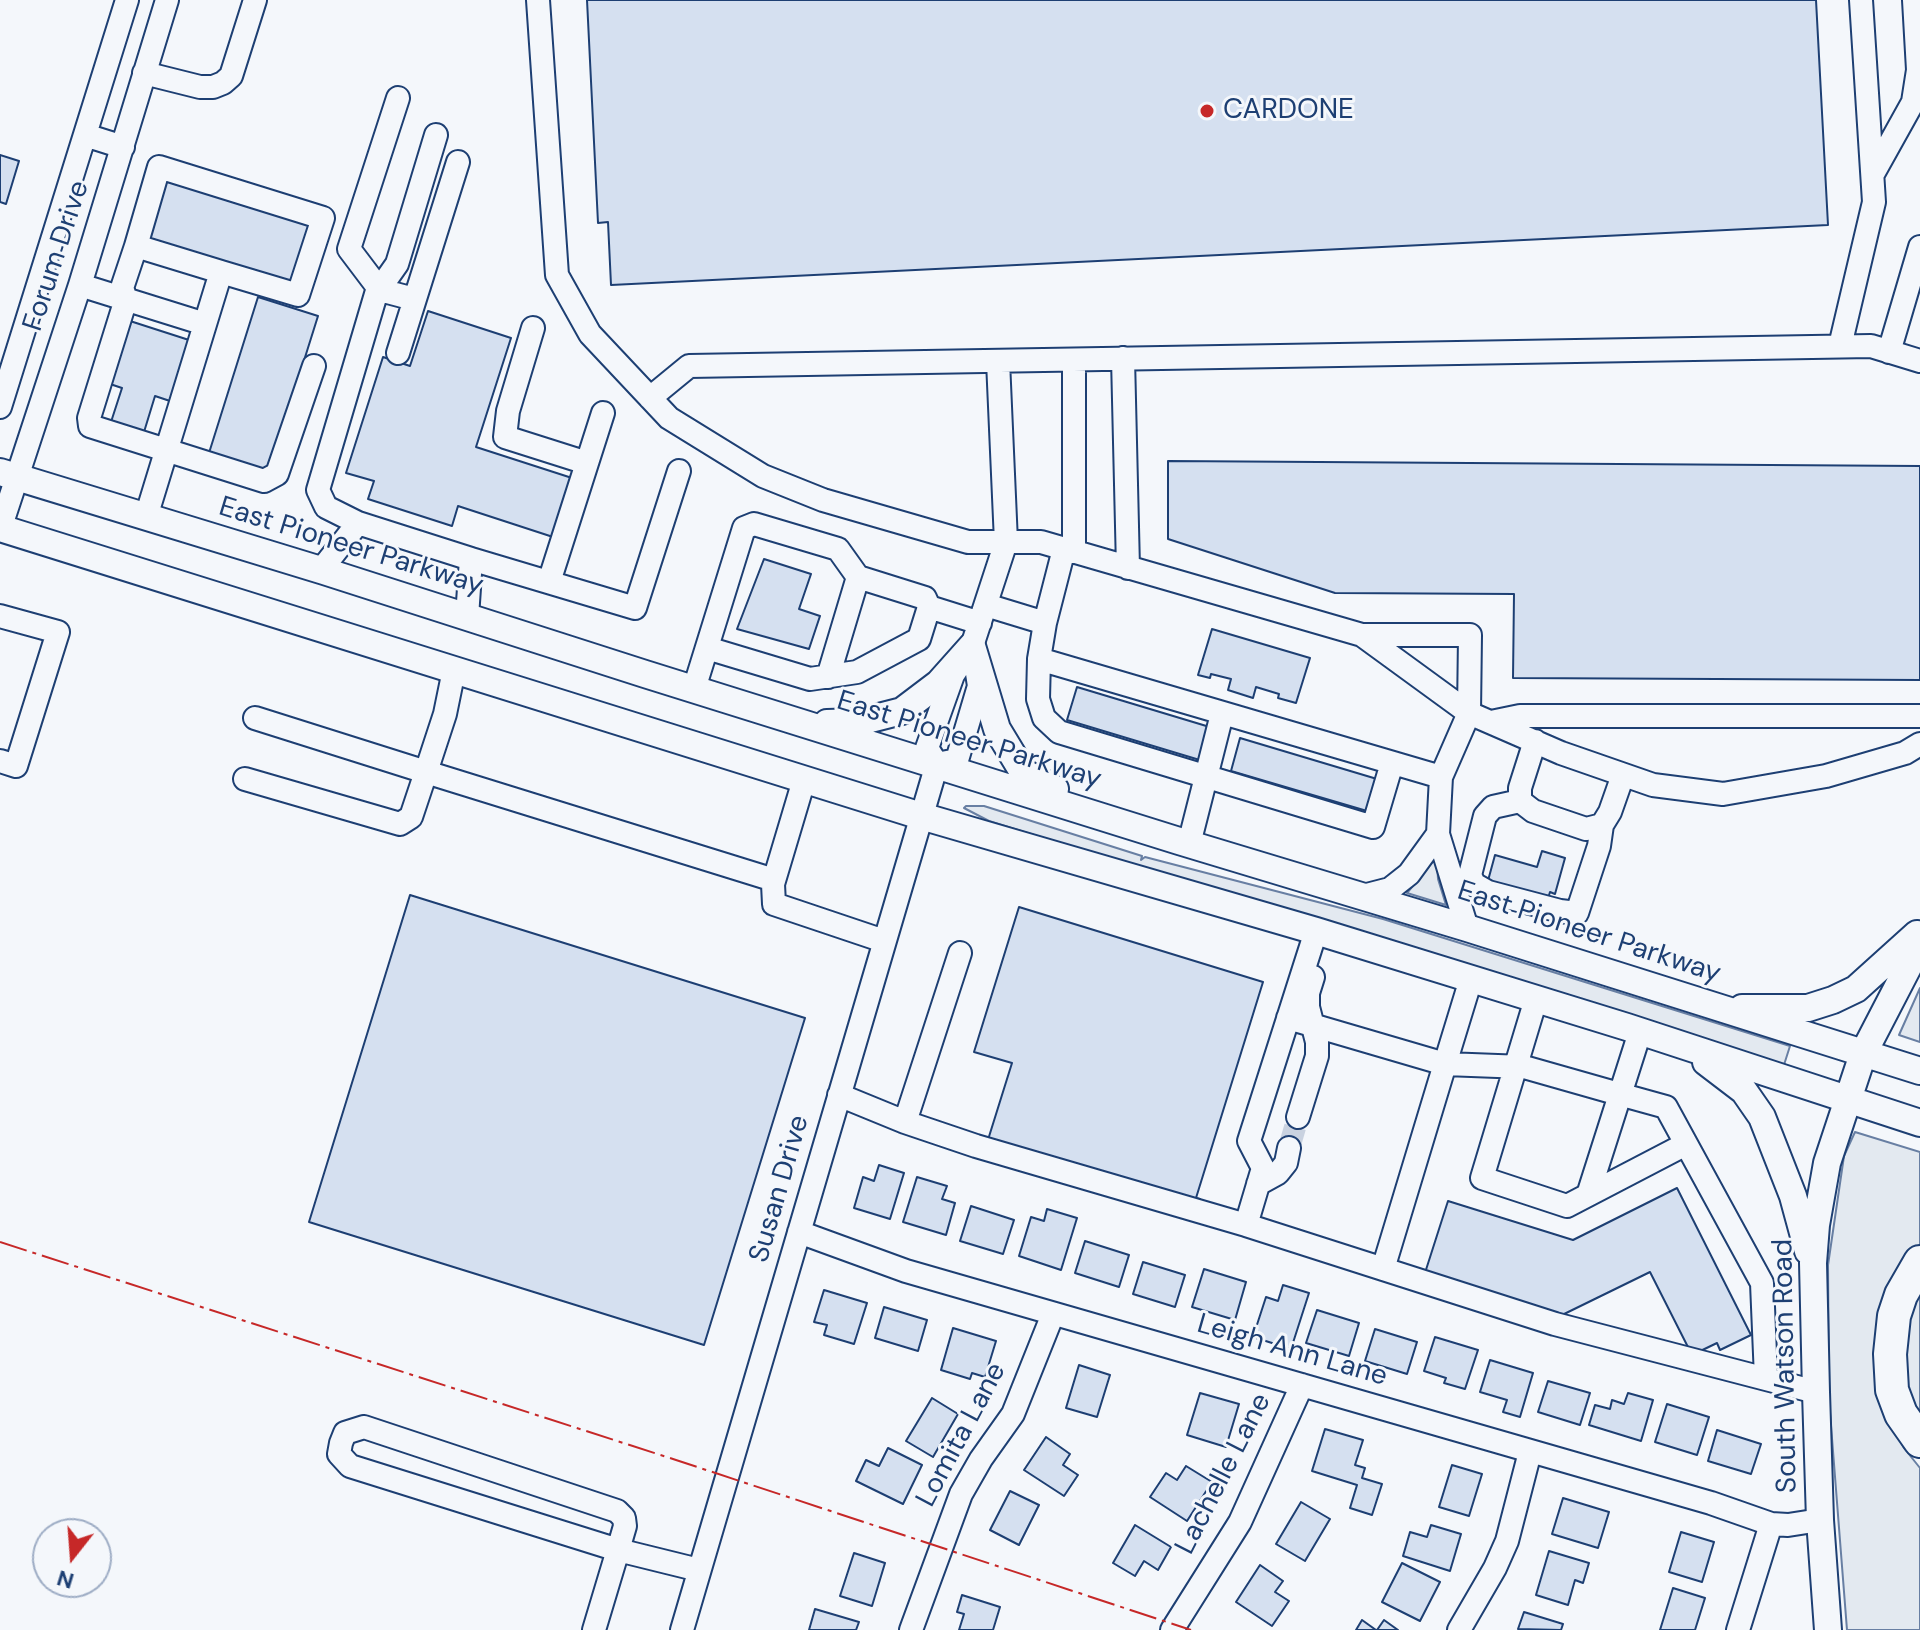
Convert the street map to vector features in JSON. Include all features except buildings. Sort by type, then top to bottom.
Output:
[{"type":"highway","points":[[1920,1262],[1901,1295],[1894,1316],[1890,1354],[1892,1390],[1901,1414],[1920,1441]]},
{"type":"main road","name":"East Pioneer Parkway","points":[[8,475],[321,570],[1920,1071]]},
{"type":"main road","points":[[0,528],[1314,940],[1471,979],[1536,999],[1920,1123]]},
{"type":"main road","points":[[808,724],[859,722],[902,711],[939,683],[979,625]]},
{"type":"main road","points":[[979,625],[997,729],[1023,772],[1115,820]]},
{"type":"main road","points":[[1720,1008],[1808,1008],[1833,1000],[1856,989],[1920,931]]},
{"type":"main road","name":"South Watson Road","points":[[1828,1630],[1820,1520],[1816,1392],[1813,1263],[1816,1225],[1827,1163],[1863,1054],[1920,944]]},
{"type":"main road","points":[[1691,1050],[1744,1091],[1762,1117],[1793,1196],[1813,1263]]},
{"type":"street","name":"Forum Drive","points":[[0,407],[127,0]]},
{"type":"street","name":"Forum Drive","points":[[0,528],[8,475],[80,285],[167,0]]},
{"type":"street","points":[[144,73],[200,87],[223,83],[231,76],[255,0]]},
{"type":"street","points":[[538,0],[557,275],[590,334],[669,418],[775,481],[823,500],[968,542],[1041,542],[1362,635],[1470,635],[1469,713],[1441,777],[1438,834],[1467,928]]},
{"type":"street","points":[[1840,346],[1874,202],[1861,0]]},
{"type":"street","points":[[1873,175],[1913,102],[1918,70],[1914,0]]},
{"type":"street","points":[[398,98],[349,249],[380,290],[414,299]]},
{"type":"street","points":[[85,135],[123,147]]},
{"type":"street","points":[[436,135],[397,264],[380,290],[318,490],[326,507],[358,523],[635,608],[679,471]]},
{"type":"street","points":[[398,353],[458,162]]},
{"type":"street","points":[[136,246],[298,295],[323,218],[159,167],[122,288],[126,299],[89,418],[90,426],[264,481],[277,474],[314,366]]},
{"type":"street","points":[[1889,352],[1920,247]]},
{"type":"street","points":[[146,517],[221,272]]},
{"type":"street","points":[[80,285],[205,324]]},
{"type":"street","points":[[533,328],[508,411],[505,437],[587,463]]},
{"type":"street","points":[[0,331],[22,336]]},
{"type":"street","points":[[650,398],[689,366],[1840,346],[1871,346],[1920,361]]},
{"type":"street","points":[[1123,358],[1128,568]]},
{"type":"street","points":[[1074,360],[1069,551],[1045,623],[1039,659],[1038,699],[1044,718],[1059,732],[1373,827],[1392,763]]},
{"type":"street","points":[[937,764],[957,760],[979,686],[979,625],[1006,542],[998,361]]},
{"type":"street","points":[[549,582],[603,413]]},
{"type":"street","points":[[321,570],[358,523]]},
{"type":"street","points":[[694,689],[744,528],[754,524],[838,549],[858,577],[925,598],[929,607],[919,639],[857,672],[810,679],[707,648]]},
{"type":"street","points":[[467,617],[471,559]]},
{"type":"street","points":[[828,677],[858,577]]},
{"type":"street","points":[[929,607],[979,625],[1045,623]]},
{"type":"street","points":[[0,616],[58,632],[16,766],[0,761]]},
{"type":"street","points":[[1362,635],[1469,713],[1653,785],[1723,794],[1826,776],[1905,753],[1920,744]]},
{"type":"street","points":[[1039,659],[1441,777]]},
{"type":"street","points":[[245,779],[400,824],[411,817],[445,714],[454,670]]},
{"type":"street","points":[[1189,844],[1222,714]]},
{"type":"street","points":[[1491,722],[1520,716],[1920,716]]},
{"type":"street","points":[[255,718],[774,880]]},
{"type":"street","points":[[1520,801],[1520,788],[1535,741]]},
{"type":"street","name":"Susan Drive","points":[[682,1630],[937,764]]},
{"type":"street","points":[[1520,801],[1493,807],[1485,816],[1470,875],[1474,884],[1488,892],[1577,913],[1599,846],[1602,825],[1623,775]]},
{"type":"street","points":[[804,780],[774,880],[774,904],[884,941]]},
{"type":"street","points":[[1520,801],[1533,811],[1586,829],[1602,825]]},
{"type":"street","points":[[1363,896],[1390,889],[1409,874],[1438,834]]},
{"type":"street","points":[[1246,1225],[1263,1168],[1249,1141],[1314,940]]},
{"type":"street","points":[[1298,1117],[1317,1056],[1314,1026],[1308,1007],[1308,993],[1315,969],[1314,940]]},
{"type":"street","points":[[905,1122],[960,953]]},
{"type":"street","points":[[1383,1269],[1471,979]]},
{"type":"street","points":[[1536,999],[1482,1178],[1567,1206],[1686,1144]]},
{"type":"street","points":[[1288,1018],[1445,1064],[1516,1067],[1666,1107],[1762,1283],[1766,1378]]},
{"type":"street","points":[[1588,1195],[1640,1032]]},
{"type":"street","points":[[839,1095],[976,1146],[1246,1225],[1555,1324],[1816,1392]]},
{"type":"street","points":[[1258,1184],[1278,1173],[1286,1163],[1289,1148]]},
{"type":"street","name":"Leigh Ann Lane","points":[[799,1232],[906,1271],[1711,1503],[1771,1524]]},
{"type":"street","name":"Lomita Lane","points":[[911,1630],[961,1494],[1013,1414],[1053,1314]]},
{"type":"street","name":"Lachelle Lane","points":[[1172,1630],[1240,1522],[1302,1385]]},
{"type":"street","points":[[594,1630],[618,1550],[625,1526],[624,1518],[617,1511],[364,1427],[345,1433],[339,1454],[350,1466],[618,1550],[699,1570]]},
{"type":"street","points":[[1459,1630],[1507,1541],[1530,1452]]},
{"type":"street","name":"South Watson Road","points":[[1771,1524],[1820,1520]]},
{"type":"street","points":[[1738,1630],[1771,1524]]},
{"type":"shaded area","points":[[984,806],[1142,856],[1141,860],[1145,857],[1383,919],[1790,1046],[1783,1068],[989,821],[964,808]]},
{"type":"shaded area","points":[[1434,860],[1437,862],[1438,879],[1446,905],[1407,893]]},
{"type":"shaded area","points":[[1920,988],[1920,1042],[1899,1035]]},
{"type":"shaded area","points":[[1855,1132],[1920,1152],[1920,1244],[1898,1278],[1886,1412],[1904,1448],[1920,1468],[1920,1630],[1847,1630],[1829,1400],[1828,1265],[1844,1156]]},
{"type":"shaded area","points":[[1920,1283],[1920,1430],[1900,1372],[1910,1301]]},
{"type":"tunnel","points":[[1289,1148],[1298,1117]]},
{"type":"power","points":[[0,1242],[1191,1630]]},
{"type":"place","name":"CARDONE","points":[[1207,111]]}]
